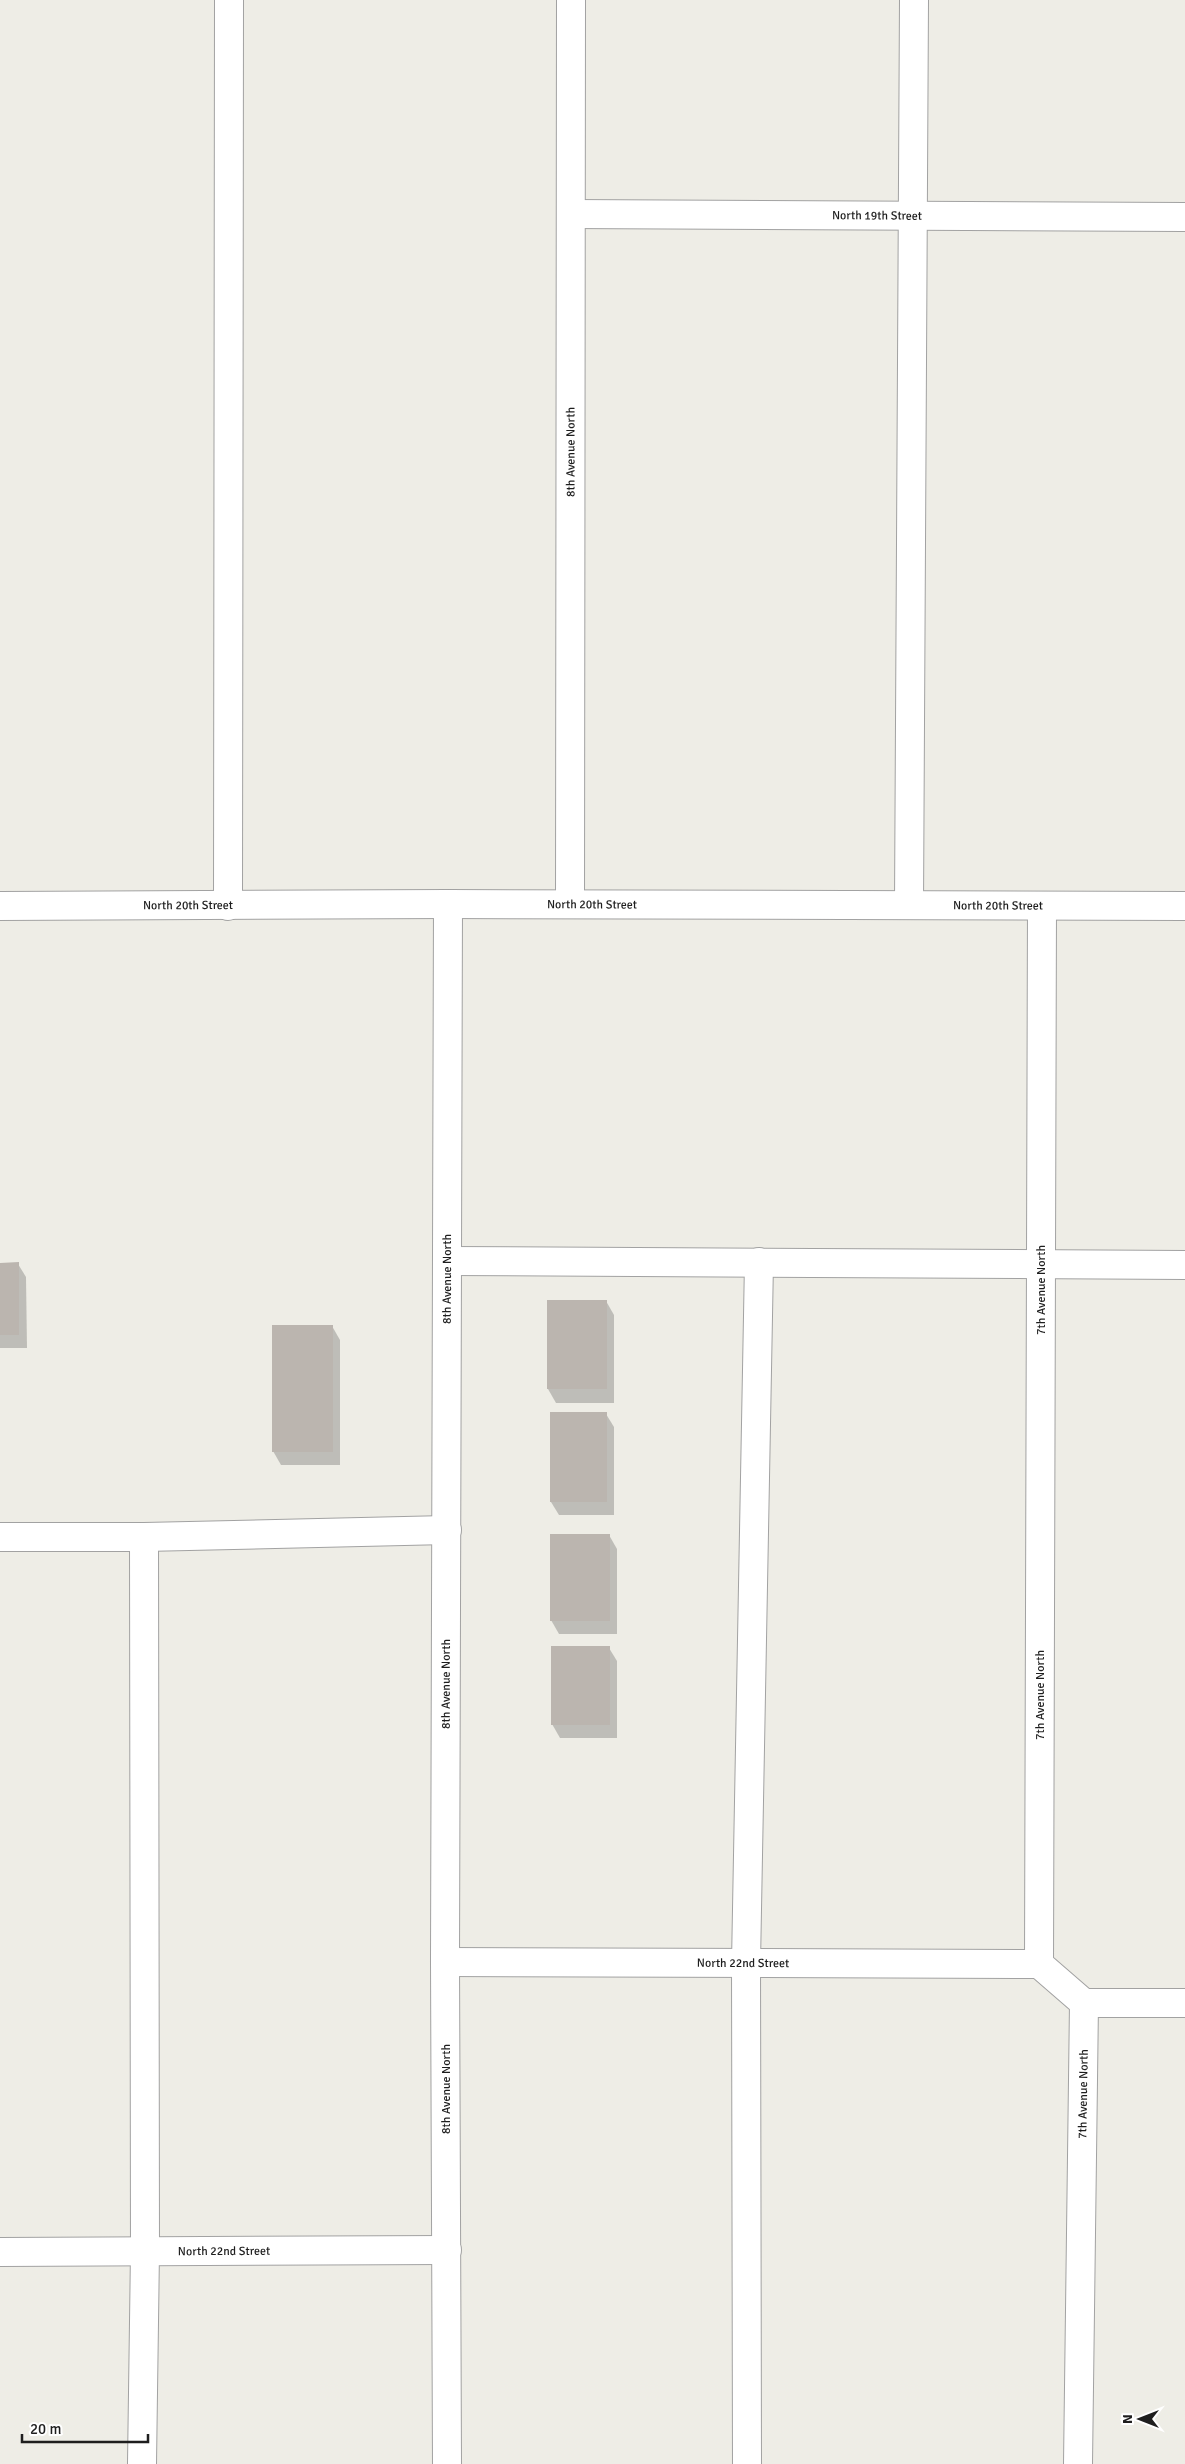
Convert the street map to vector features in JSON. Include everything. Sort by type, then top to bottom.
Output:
[{"type":"street","points":[[228,906],[229,0]]},
{"type":"street","name":"8th Avenue North","points":[[570,904],[572,0]]},
{"type":"street","points":[[909,905],[914,0]]},
{"type":"street","name":"North 19th Street","points":[[571,214],[1185,217]]},
{"type":"street","name":"North 20th Street","points":[[0,906],[448,904],[1185,906]]},
{"type":"street","name":"8th Avenue North","points":[[447,2464],[445,1962],[448,904]]},
{"type":"street","name":"7th Avenue North","points":[[1039,1964],[1042,906]]},
{"type":"street","points":[[447,1261],[1185,1265]]},
{"type":"street","points":[[747,2464],[746,1963],[759,1262]]},
{"type":"street","points":[[0,1537],[144,1537],[447,1530]]},
{"type":"street","points":[[142,2464],[145,2251],[144,1537]]},
{"type":"street","name":"North 22nd Street","points":[[445,1962],[1039,1964]]},
{"type":"street","points":[[1039,1964],[1084,2003],[1185,2003]]},
{"type":"street","name":"7th Avenue North","points":[[1078,2464],[1084,2003]]},
{"type":"street","name":"North 22nd Street","points":[[0,2252],[447,2250]]},
{"type":"building","points":[[19,1262],[19,1335],[0,1335],[0,1263]]},
{"type":"building","points":[[547,1300],[607,1300],[607,1389],[547,1389]]},
{"type":"building","points":[[272,1325],[333,1325],[333,1452],[272,1452]]},
{"type":"building","points":[[550,1412],[607,1412],[607,1502],[550,1502]]},
{"type":"building","points":[[550,1534],[610,1534],[610,1621],[550,1621]]},
{"type":"building","points":[[551,1646],[610,1646],[610,1725],[551,1725]]}]
